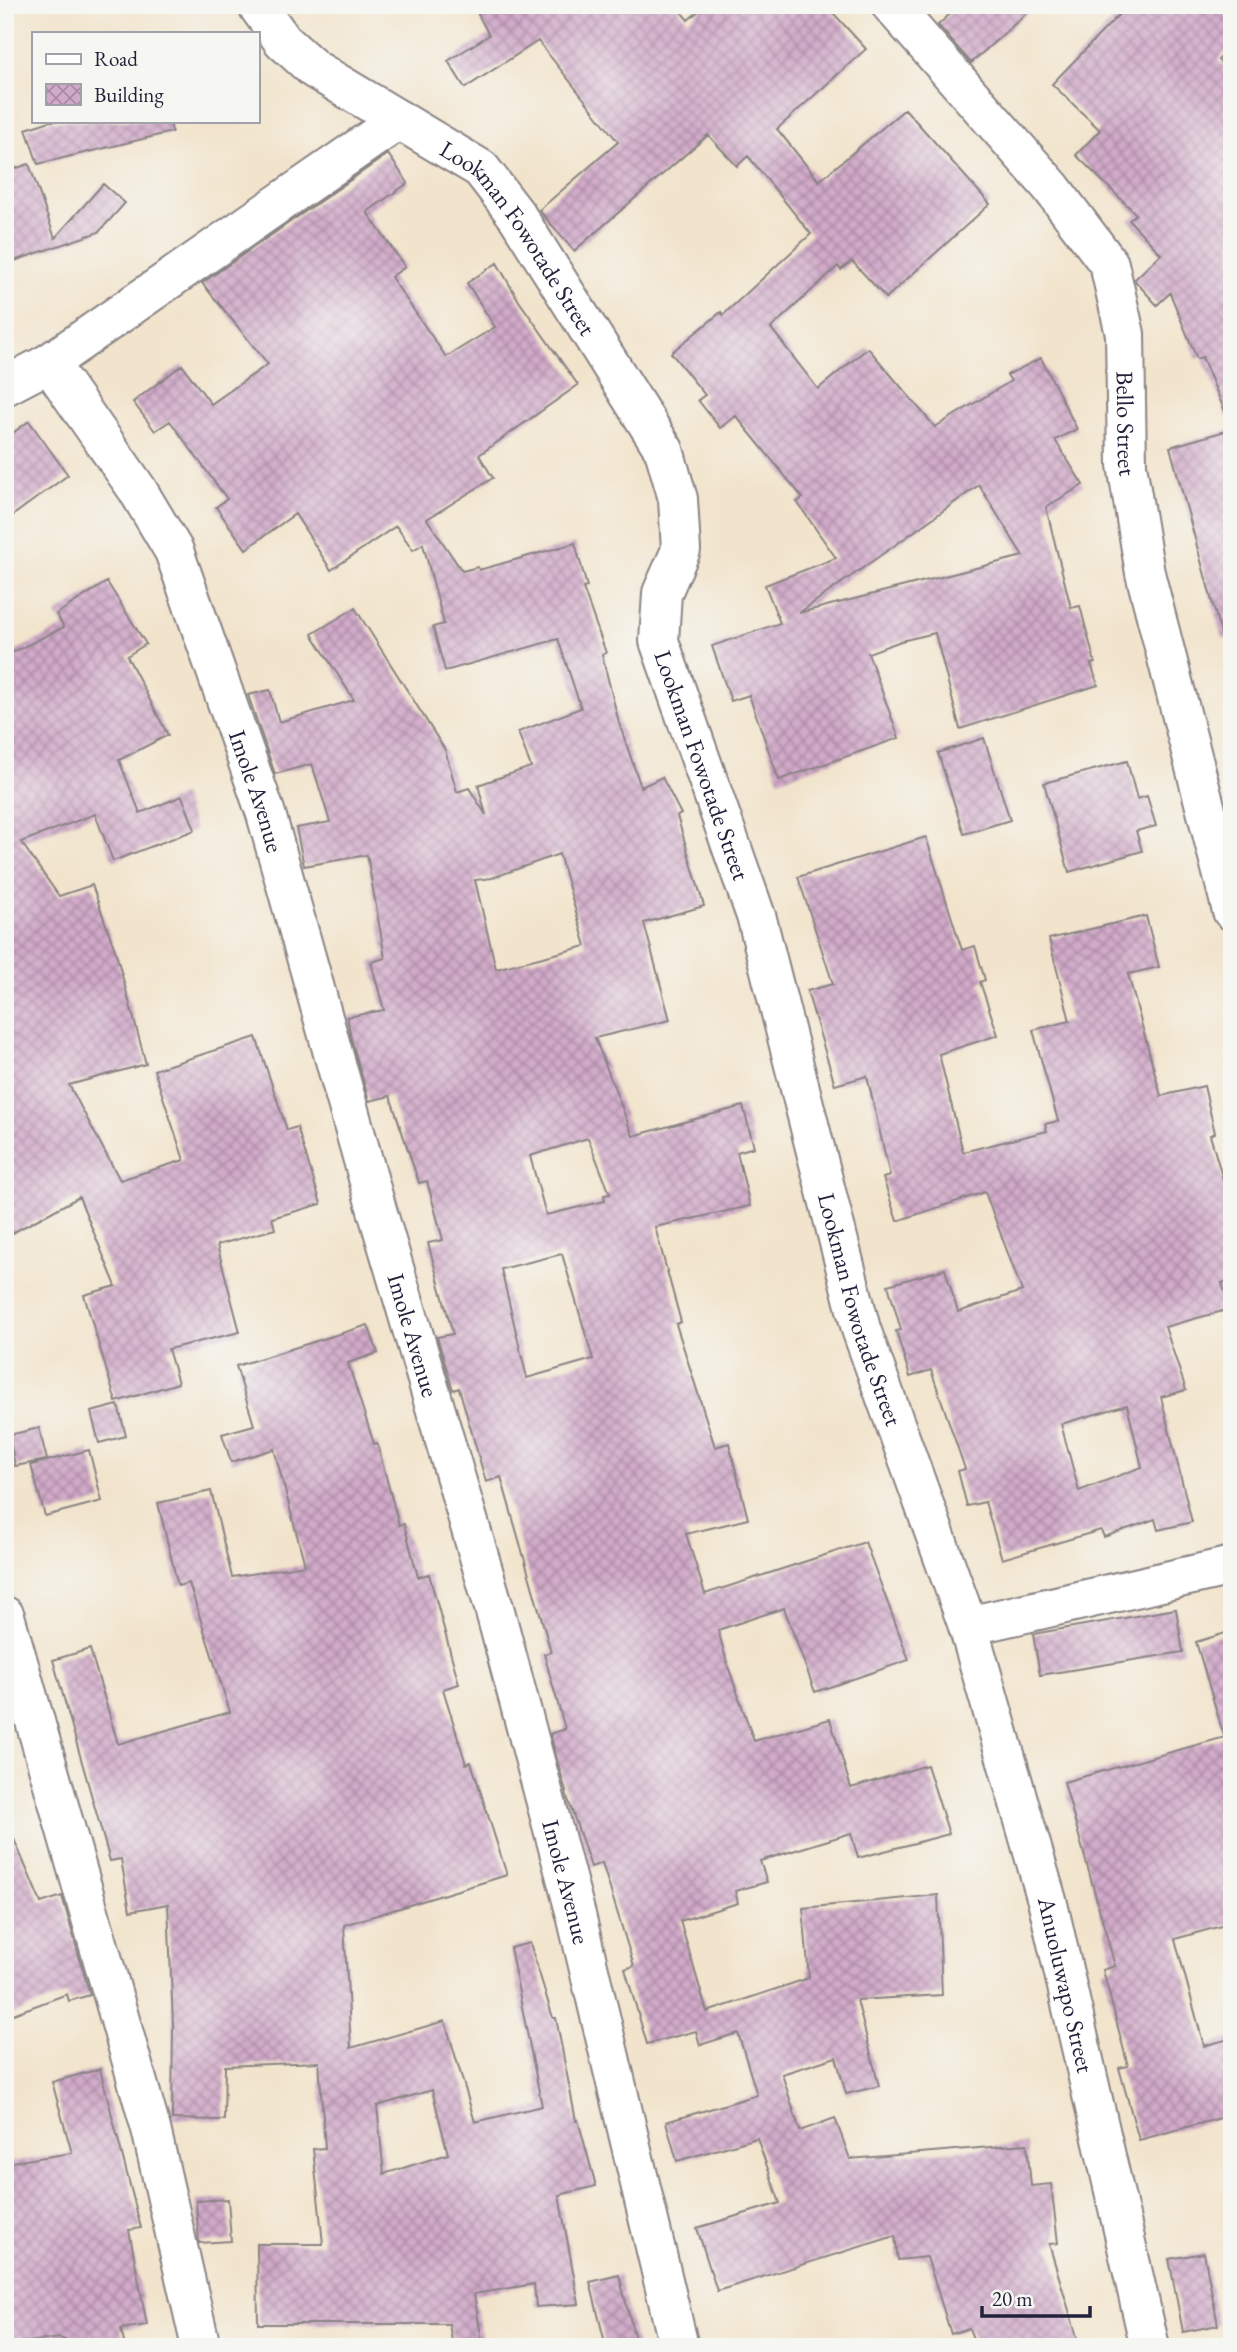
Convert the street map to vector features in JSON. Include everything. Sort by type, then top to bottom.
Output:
[{"type":"street","name":"Lookman Fowotade Street","points":[[257,5],[282,41],[314,69],[481,169],[517,216],[664,450],[678,499],[681,551],[662,593],[659,640],[757,919],[861,1329],[968,1626]]},
{"type":"street","name":"Bello Street","points":[[891,5],[1051,187],[1109,264],[1125,334],[1127,465],[1144,573],[1232,911]]},
{"type":"street","points":[[5,386],[49,363],[399,120]]},
{"type":"street","name":"Imole Avenue","points":[[49,363],[137,489],[174,551],[266,814],[377,1210],[502,1637],[576,1915],[679,2347]]},
{"type":"street","points":[[968,1626],[1232,1566]]},
{"type":"street","points":[[5,1616],[151,2129],[201,2347]]},
{"type":"street","name":"Anuoluwapo Street","points":[[968,1626],[1048,1905],[1150,2347]]},
{"type":"building","points":[[473,5],[675,5],[688,20],[706,5],[826,5],[866,49],[777,129],[819,181],[905,109],[990,204],[886,298],[852,261],[841,270],[838,266],[771,328],[818,389],[868,348],[935,427],[1011,381],[1007,375],[1041,358],[1077,429],[1055,440],[1083,485],[1046,507],[1071,608],[1080,606],[1095,663],[1091,664],[1098,685],[960,729],[935,633],[901,641],[868,653],[899,738],[779,780],[749,695],[731,701],[712,646],[780,623],[765,585],[836,558],[797,502],[803,498],[736,416],[720,428],[698,400],[705,395],[671,353],[721,312],[723,315],[811,234],[748,156],[737,166],[708,135],[574,251],[539,210],[618,142],[538,41],[465,88],[448,61],[489,35]],"holes":[[[979,485],[1023,556],[799,613]]]},
{"type":"building","points":[[960,5],[1036,5],[971,63],[938,25]]},
{"type":"building","points":[[1128,5],[1232,5],[1232,47],[1218,60],[1232,74],[1232,428],[1202,357],[1197,359],[1170,293],[1157,305],[1136,282],[1135,279],[1161,254],[1129,220],[1136,214],[1076,155],[1100,130],[1052,84]]},
{"type":"building","points":[[47,122],[170,122],[172,132],[38,164],[26,129]]},
{"type":"building","points":[[388,154],[408,183],[367,212],[405,267],[391,277],[446,357],[495,327],[467,283],[497,263],[519,301],[578,385],[479,455],[493,478],[427,519],[462,571],[478,567],[479,570],[575,543],[587,587],[583,588],[606,653],[602,655],[619,723],[641,787],[662,777],[681,814],[677,816],[704,906],[644,923],[670,1020],[595,1038],[633,1136],[743,1106],[754,1147],[737,1152],[750,1206],[655,1227],[681,1322],[676,1324],[715,1447],[729,1443],[748,1519],[686,1534],[705,1594],[865,1542],[909,1660],[815,1692],[784,1608],[718,1630],[728,1666],[754,1741],[830,1719],[851,1788],[927,1765],[949,1834],[858,1858],[851,1833],[760,1861],[767,1882],[735,1891],[738,1903],[680,1921],[707,2012],[809,1978],[803,1908],[938,1895],[942,1995],[857,2000],[879,2086],[846,2094],[836,2057],[782,2074],[800,2131],[835,2118],[850,2159],[1027,2144],[1031,2186],[1051,2184],[1058,2243],[1049,2244],[1080,2347],[976,2347],[969,2328],[951,2334],[927,2257],[898,2260],[895,2236],[717,2291],[697,2228],[780,2203],[757,2138],[677,2161],[666,2122],[757,2095],[738,2033],[700,2045],[696,2031],[647,2044],[625,1969],[634,1966],[602,1863],[591,1867],[550,1734],[565,1729],[544,1654],[551,1652],[501,1477],[486,1482],[459,1388],[453,1390],[437,1337],[453,1334],[428,1243],[443,1240],[427,1181],[419,1183],[390,1096],[369,1101],[351,1038],[347,1017],[384,1010],[371,962],[385,958],[367,855],[304,866],[296,828],[330,822],[312,764],[275,774],[248,695],[270,690],[279,722],[354,700],[312,634],[355,608],[445,750],[457,792],[469,788],[486,815],[478,785],[531,767],[518,732],[581,708],[558,639],[445,671],[433,627],[444,624],[423,544],[413,550],[396,526],[331,570],[295,514],[246,549],[216,507],[227,499],[170,421],[155,431],[133,402],[182,365],[211,404],[268,364],[202,283]],"holes":[[[559,854],[586,946],[496,969],[475,880],[492,878]],[[588,1138],[610,1194],[604,1195],[605,1201],[546,1215],[530,1156]],[[562,1254],[593,1359],[527,1378],[501,1269]]]},
{"type":"building","points":[[29,164],[55,238],[103,184],[125,203],[99,232],[5,264],[5,172]]},
{"type":"building","points":[[29,421],[68,475],[5,521],[5,439]]},
{"type":"building","points":[[1232,429],[1232,637],[1222,638],[1170,447]]},
{"type":"building","points":[[107,582],[146,644],[127,656],[168,735],[119,760],[140,813],[182,796],[195,830],[113,861],[95,814],[21,842],[59,896],[92,885],[116,953],[146,1064],[69,1085],[120,1180],[184,1160],[154,1070],[256,1037],[287,1130],[297,1127],[321,1204],[272,1218],[275,1229],[217,1245],[240,1332],[168,1349],[178,1383],[116,1402],[84,1295],[116,1286],[79,1197],[5,1237],[5,656],[64,627],[56,614]]},
{"type":"building","points":[[984,738],[1010,820],[964,834],[938,753]]},
{"type":"building","points":[[1127,761],[1137,799],[1147,796],[1156,826],[1136,831],[1142,851],[1069,872],[1044,783]]},
{"type":"building","points":[[926,837],[962,950],[975,946],[985,980],[980,982],[998,1035],[939,1054],[963,1152],[1047,1131],[1045,1124],[1058,1121],[1033,1030],[1070,1021],[1049,939],[1146,916],[1159,967],[1128,974],[1161,1096],[1204,1086],[1215,1133],[1210,1135],[1232,1211],[1232,1280],[1222,1283],[1230,1309],[1165,1327],[1186,1390],[1161,1397],[1192,1522],[1158,1530],[1155,1519],[1104,1537],[1101,1530],[1002,1559],[985,1502],[967,1506],[958,1471],[965,1469],[931,1370],[910,1377],[896,1331],[901,1330],[888,1285],[945,1269],[958,1312],[1022,1291],[985,1192],[897,1221],[883,1178],[890,1176],[867,1076],[835,1085],[807,991],[833,984],[798,877]],"holes":[[[1127,1405],[1142,1467],[1079,1491],[1061,1424]]]},
{"type":"building","points":[[368,1325],[378,1353],[348,1363],[374,1444],[377,1443],[399,1525],[404,1524],[418,1577],[429,1574],[459,1684],[443,1689],[466,1764],[471,1762],[507,1875],[344,1925],[351,2048],[445,2021],[475,2122],[542,2106],[510,1948],[530,1943],[553,2018],[556,2018],[576,2121],[578,2120],[596,2186],[559,2195],[579,2304],[536,2307],[534,2284],[474,2294],[483,2347],[453,2347],[449,2324],[258,2324],[257,2244],[323,2244],[313,2149],[325,2148],[319,2062],[225,2066],[224,2120],[172,2119],[173,2025],[168,1904],[130,1911],[121,1859],[110,1861],[53,1660],[90,1649],[118,1744],[230,1712],[189,1583],[178,1586],[158,1503],[211,1491],[232,1577],[305,1565],[274,1449],[231,1462],[222,1434],[254,1425],[236,1366]],"holes":[[[432,2090],[448,2154],[384,2174],[377,2106]]]},
{"type":"building","points":[[118,1405],[126,1436],[99,1443],[91,1412]]},
{"type":"building","points":[[39,1428],[47,1460],[15,1466],[9,1435]]},
{"type":"building","points":[[89,1450],[102,1501],[45,1516],[31,1465]]},
{"type":"building","points":[[1176,1609],[1183,1652],[1040,1675],[1033,1634]]},
{"type":"building","points":[[1232,1631],[1232,1735],[1224,1736],[1196,1642]]},
{"type":"building","points":[[1232,1735],[1232,1923],[1175,1939],[1204,2046],[1232,2038],[1232,2115],[1139,2140],[1119,2068],[1128,2066],[1103,1970],[1115,1966],[1064,1782]]},
{"type":"building","points":[[5,1818],[41,1903],[62,1896],[90,1995],[69,2001],[67,1994],[5,2017]]},
{"type":"building","points":[[100,2069],[141,2228],[129,2230],[147,2325],[121,2329],[125,2347],[66,2347],[65,2340],[60,2338],[5,2345],[5,2209],[11,2208],[5,2163],[72,2153],[52,2082]]},
{"type":"building","points":[[228,2199],[231,2241],[199,2243],[196,2201]]},
{"type":"building","points":[[1204,2253],[1218,2325],[1183,2332],[1169,2259]]},
{"type":"building","points":[[619,2275],[637,2347],[606,2347],[590,2282]]}]
